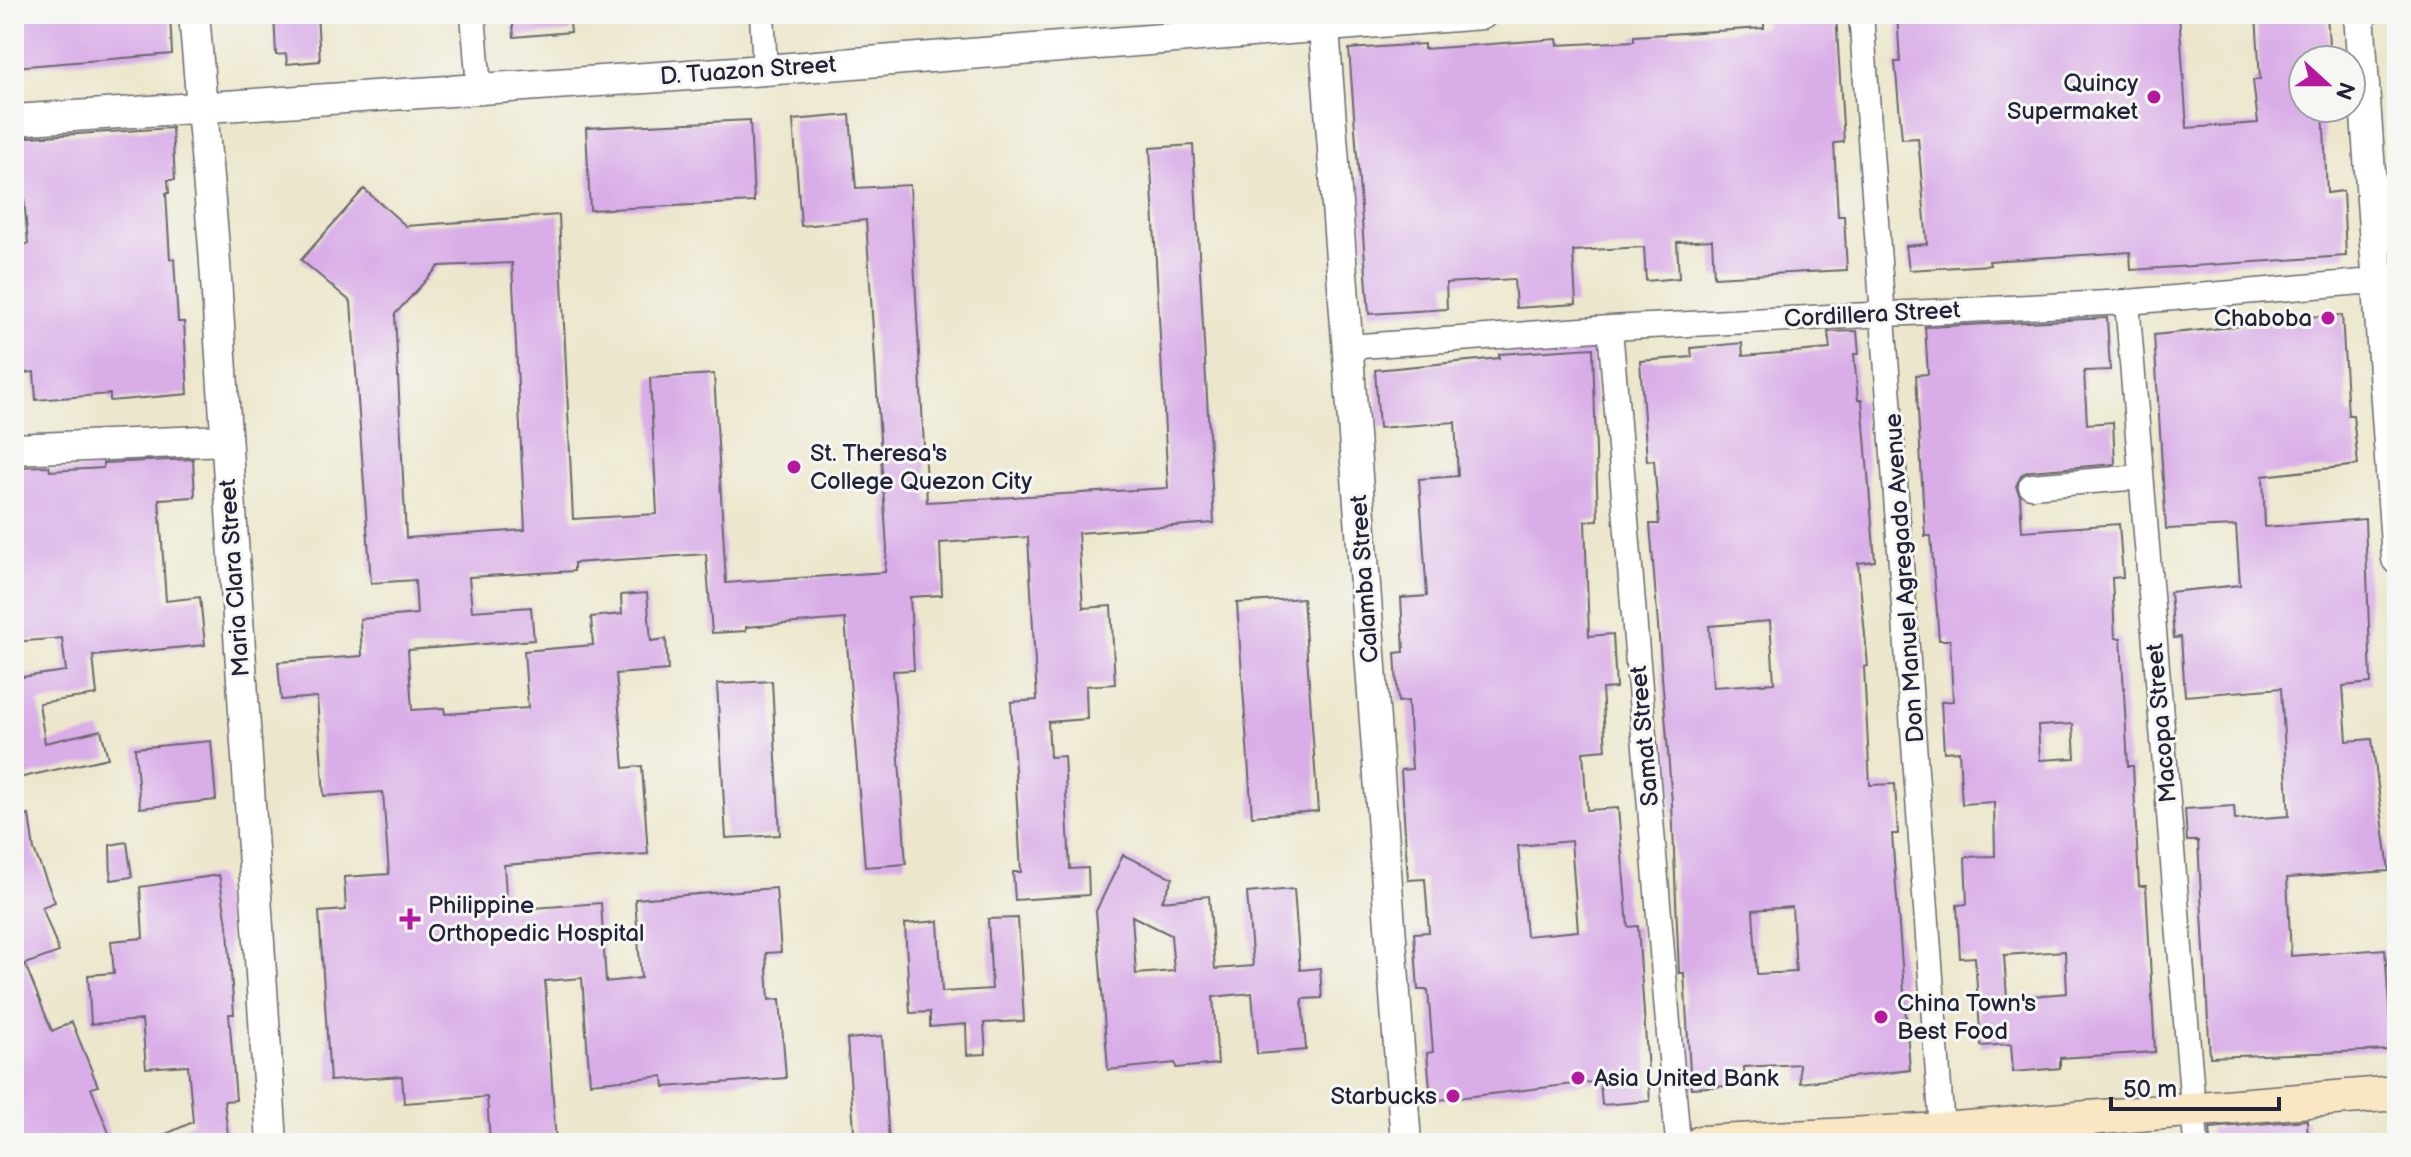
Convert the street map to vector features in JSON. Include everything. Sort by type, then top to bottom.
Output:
[{"type":"main road","points":[[1701,1143],[1943,1136],[2193,1109],[2397,1093]]},
{"type":"street","name":"Maria Clara Street","points":[[194,14],[272,1143]]},
{"type":"street","points":[[473,14],[479,88]]},
{"type":"street","points":[[762,14],[765,70]]},
{"type":"street","name":"D. Tuazon Street","points":[[14,120],[765,70],[1323,20],[1482,14]]},
{"type":"street","name":"Don Manuel Agregado Avenue","points":[[1861,14],[1943,1136]]},
{"type":"street","points":[[2359,14],[2386,280],[2397,559]]},
{"type":"street","name":"Calamba Street","points":[[1323,20],[1406,1143]]},
{"type":"street","name":"Cordillera Street","points":[[1347,347],[1610,328],[2127,302],[2386,280]]},
{"type":"street","name":"Macopa Street","points":[[2127,302],[2196,1143]]},
{"type":"street","name":"Samat Street","points":[[1610,328],[1678,1143]]},
{"type":"street","points":[[14,449],[225,440]]},
{"type":"street","points":[[2031,486],[2141,477]]},
{"type":"building","points":[[14,14],[170,14],[172,54],[14,67]]},
{"type":"building","points":[[274,14],[317,14],[320,61],[287,64],[286,54],[276,55]]},
{"type":"building","points":[[512,14],[569,14],[571,32],[514,37]]},
{"type":"building","points":[[1836,14],[1844,142],[1834,143],[1838,216],[1844,216],[1847,270],[1714,277],[1712,240],[1677,242],[1679,278],[1646,281],[1644,247],[1573,251],[1576,304],[1516,308],[1514,279],[1446,283],[1447,309],[1369,314],[1349,49],[1424,44],[1424,49],[1557,39],[1558,45],[1634,41],[1634,36],[1764,28],[1764,18]]},
{"type":"building","points":[[1897,14],[2179,14],[2187,128],[2258,123],[2253,80],[2260,79],[2256,14],[2327,14],[2329,44],[2287,44],[2287,124],[2324,124],[2327,193],[2343,191],[2346,256],[2131,270],[2130,252],[1989,261],[1990,265],[1909,270],[1906,246],[1927,244],[1918,138],[1902,139],[1895,62],[1900,62]]},
{"type":"building","points":[[850,115],[856,188],[910,185],[927,502],[1168,488],[1150,148],[1193,145],[1214,523],[1078,533],[1083,608],[1111,606],[1115,684],[1086,686],[1087,719],[1048,722],[1050,757],[1064,756],[1070,869],[1088,868],[1089,895],[1015,900],[1013,872],[1021,872],[1011,702],[1037,700],[1028,537],[940,543],[942,595],[910,597],[914,670],[893,671],[906,864],[865,867],[845,619],[746,627],[746,631],[712,633],[706,554],[574,563],[574,571],[469,577],[472,611],[531,607],[534,640],[408,650],[412,710],[444,708],[445,714],[528,708],[524,651],[593,645],[591,617],[622,614],[621,595],[647,593],[651,641],[666,639],[668,670],[616,674],[624,768],[642,766],[648,854],[504,865],[507,910],[601,903],[606,982],[641,978],[635,899],[776,888],[781,952],[766,953],[769,1000],[780,999],[786,1078],[664,1087],[663,1076],[590,1083],[582,978],[545,981],[556,1143],[490,1143],[487,1097],[404,1103],[402,1076],[330,1081],[319,912],[346,910],[344,877],[389,874],[383,792],[324,796],[317,697],[281,700],[278,662],[362,656],[360,619],[417,614],[415,580],[371,583],[351,302],[301,260],[364,189],[406,226],[559,215],[573,519],[657,514],[650,378],[714,374],[726,583],[885,572],[887,549],[866,220],[801,226],[793,120]],"holes":[[[512,263],[525,530],[406,538],[395,314],[439,266]]]},
{"type":"building","points":[[750,120],[754,202],[590,210],[586,128]]},
{"type":"building","points":[[172,128],[175,180],[168,180],[169,193],[166,193],[178,322],[184,322],[188,394],[110,401],[110,394],[36,400],[34,372],[14,374],[14,245],[28,244],[24,198],[14,199],[14,138]]},
{"type":"building","points":[[2342,315],[2348,415],[2353,415],[2358,465],[2263,476],[2265,527],[2365,519],[2371,683],[2343,686],[2347,741],[2372,739],[2389,871],[2287,878],[2291,956],[2385,949],[2392,1050],[2210,1057],[2198,841],[2187,841],[2185,809],[2234,806],[2235,820],[2289,816],[2281,688],[2185,696],[2181,637],[2174,638],[2170,592],[2240,585],[2236,526],[2166,529],[2154,335],[2251,325],[2251,320]]},
{"type":"building","points":[[2107,318],[2110,370],[2084,371],[2087,424],[2113,422],[2115,464],[2030,471],[2022,474],[2016,486],[2020,496],[2022,531],[2119,524],[2123,577],[2112,578],[2115,638],[2121,638],[2128,766],[2133,766],[2139,886],[2146,886],[2155,1052],[2060,1058],[2060,1068],[2013,1072],[2011,1044],[1981,1046],[1975,957],[1960,958],[1957,905],[1967,904],[1965,857],[1995,856],[1994,802],[1962,804],[1959,751],[1944,752],[1941,702],[1953,701],[1950,640],[1939,640],[1931,536],[1925,536],[1916,375],[1928,374],[1925,327]],"holes":[[[2073,724],[2075,758],[2040,760],[2038,726]],[[2065,951],[2067,993],[2007,998],[2004,955]]]},
{"type":"building","points":[[1857,331],[1859,354],[1854,354],[1858,400],[1862,400],[1875,561],[1858,563],[1868,666],[1864,667],[1870,785],[1895,784],[1898,834],[1892,834],[1910,1070],[1800,1083],[1799,1064],[1744,1067],[1745,1085],[1691,1088],[1684,973],[1679,973],[1672,803],[1650,524],[1659,524],[1654,460],[1647,461],[1640,361],[1692,357],[1691,348],[1742,343],[1743,356],[1830,349],[1828,332]],"holes":[[[1770,621],[1774,683],[1713,687],[1709,626]],[[1792,907],[1796,972],[1757,974],[1753,910]]]},
{"type":"building","points":[[1593,348],[1598,520],[1585,521],[1589,636],[1613,634],[1616,688],[1602,689],[1606,750],[1583,752],[1587,810],[1618,808],[1628,927],[1638,926],[1650,1101],[1602,1105],[1600,1081],[1431,1101],[1427,1053],[1433,1052],[1428,990],[1418,990],[1414,933],[1429,932],[1425,879],[1408,880],[1401,770],[1412,769],[1408,701],[1398,702],[1395,653],[1404,652],[1401,598],[1427,596],[1419,479],[1458,476],[1455,422],[1379,428],[1375,370],[1499,358],[1499,354]],"holes":[[[1571,841],[1578,931],[1526,936],[1518,846]]]},
{"type":"building","points":[[193,459],[195,497],[159,499],[166,601],[200,597],[205,645],[93,656],[97,695],[39,703],[45,743],[101,730],[108,758],[14,779],[14,678],[66,671],[62,638],[15,642],[14,467],[49,466],[50,471],[103,468],[103,463]]},
{"type":"building","points":[[1303,598],[1318,811],[1252,816],[1237,603]]},
{"type":"building","points":[[772,681],[780,835],[726,838],[717,684]]},
{"type":"building","points":[[211,741],[216,800],[140,808],[135,748]]},
{"type":"building","points":[[29,815],[34,850],[55,902],[42,907],[59,952],[25,964],[52,1031],[72,1022],[98,1086],[91,1088],[113,1143],[14,1143],[14,821]]},
{"type":"building","points":[[127,842],[132,877],[111,880],[110,845]]},
{"type":"building","points":[[1123,855],[1173,878],[1162,901],[1209,896],[1215,969],[1253,966],[1247,893],[1294,889],[1300,970],[1320,968],[1322,998],[1302,999],[1306,1050],[1257,1054],[1252,993],[1213,997],[1218,1064],[1176,1068],[1175,1063],[1108,1070],[1096,911]],"holes":[[[1132,916],[1171,935],[1174,971],[1136,974]]]},
{"type":"building","points":[[219,875],[228,930],[234,1014],[229,1014],[236,1100],[224,1101],[229,1143],[146,1143],[193,1122],[188,1065],[146,1068],[142,1020],[91,1024],[88,975],[114,973],[111,941],[143,938],[140,887]]},
{"type":"building","points":[[1018,918],[1024,1021],[984,1023],[986,1054],[967,1055],[966,1024],[930,1027],[930,1012],[910,1013],[905,924],[938,921],[942,992],[992,989],[988,919]]},
{"type":"building","points":[[882,1036],[889,1143],[855,1143],[847,1039]]},
{"type":"building","points":[[2307,1120],[2308,1143],[2211,1143],[2210,1128]]},
{"type":"place","name":"Quincy Supermaket","points":[[2154,97]]},
{"type":"place","name":"Chaboba","points":[[2328,318]]},
{"type":"place","name":"St. Theresa's College Quezon City","points":[[794,467]]},
{"type":"place","name":"Philippine Orthopedic Hospital","points":[[410,919]]},
{"type":"place","name":"China Town's Best Food","points":[[1881,1017]]},
{"type":"place","name":"Asia United Bank","points":[[1578,1078]]},
{"type":"place","name":"Starbucks","points":[[1453,1096]]}]
